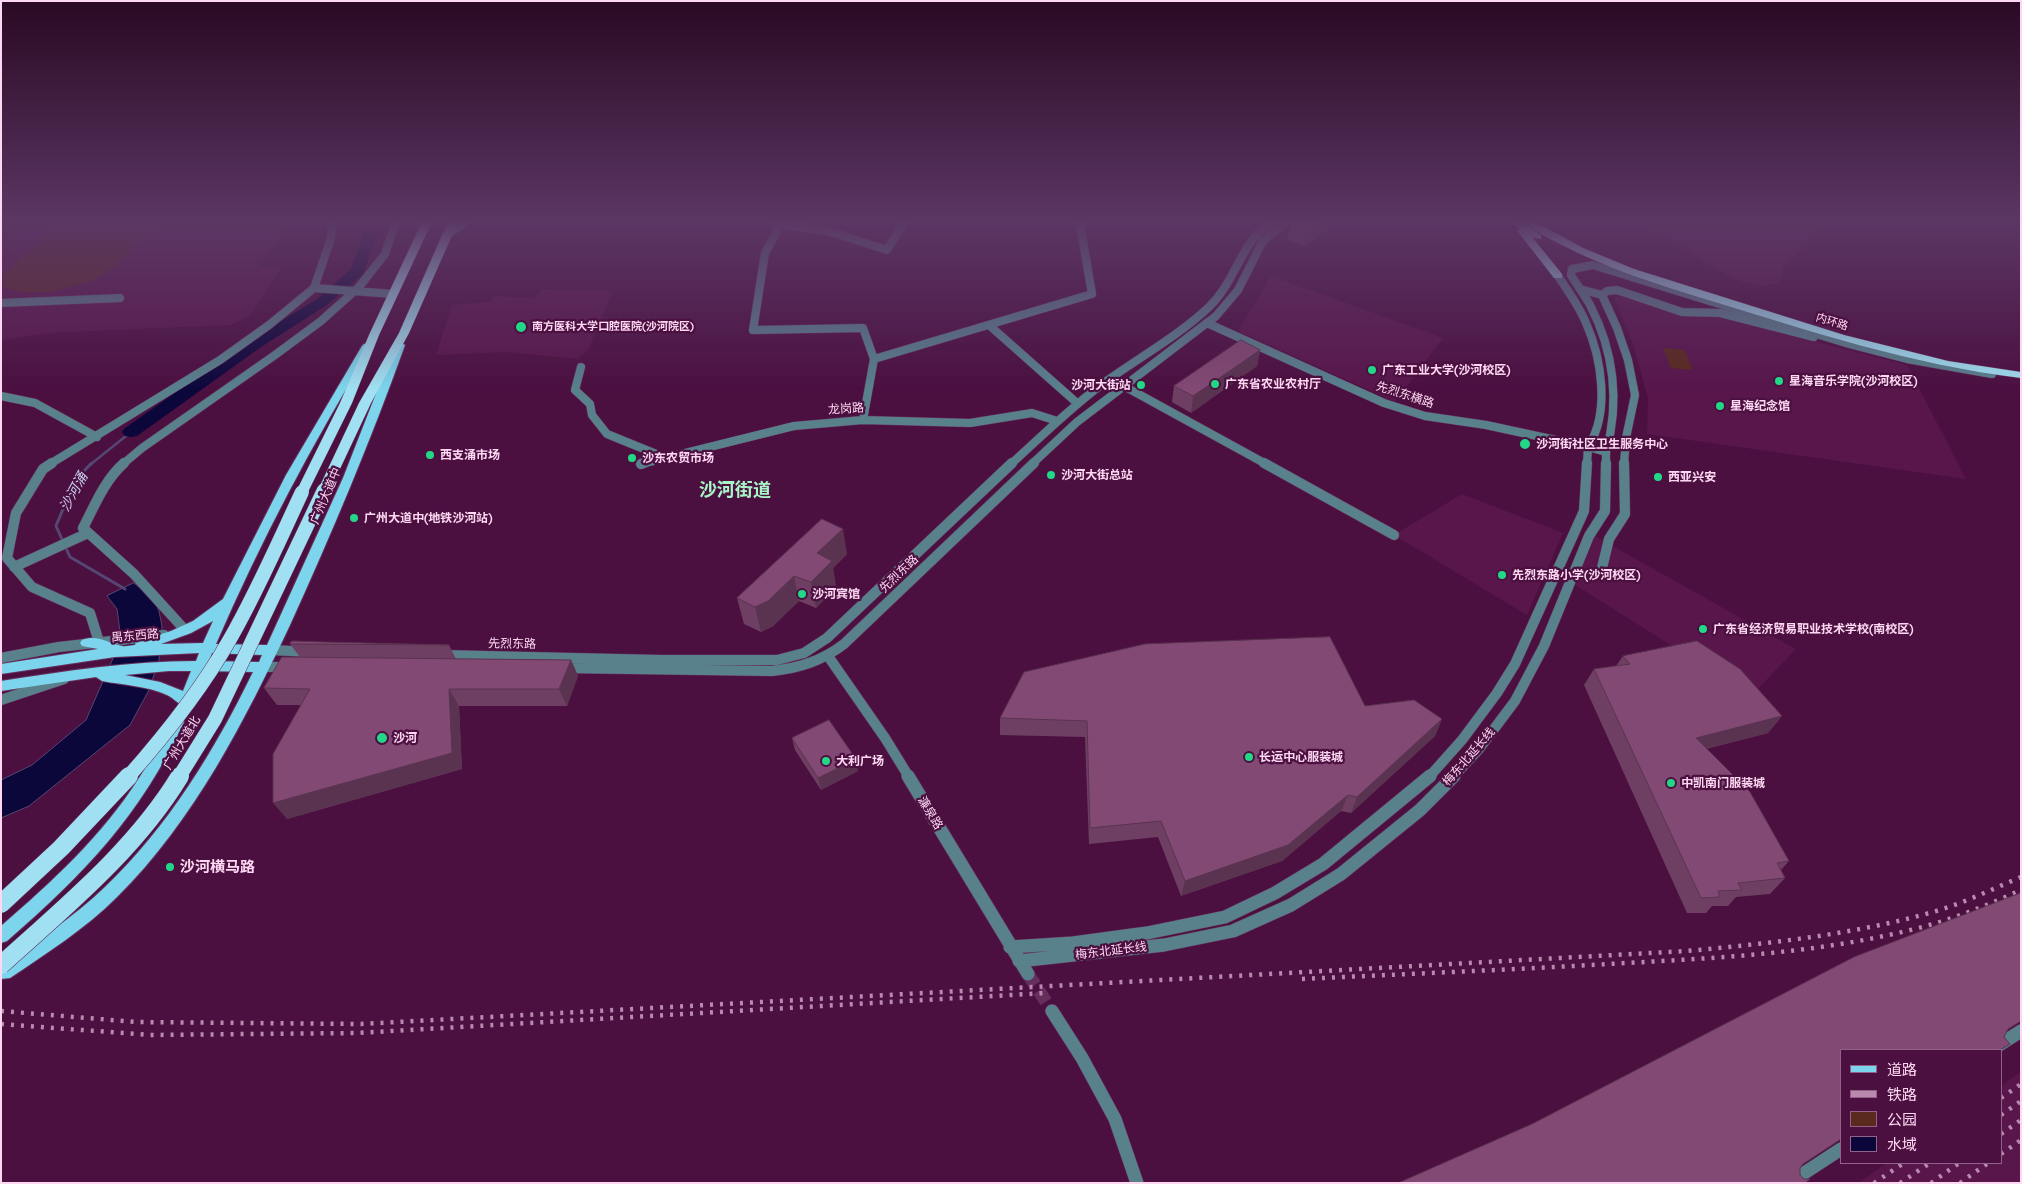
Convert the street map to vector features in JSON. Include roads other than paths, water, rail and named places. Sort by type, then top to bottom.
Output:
[{"type":"highway","name":"广州大道中","points":[[302,492],[346,404],[374,335],[400,279]]},
{"type":"highway","name":"广州大道中","points":[[324,490],[365,403],[404,333],[428,279]]},
{"type":"highway","points":[[1653,279],[1699,293]]},
{"type":"highway","name":"内环路","points":[[1659,279],[1828,335],[1894,353],[1954,366],[2021,376]]},
{"type":"highway","name":"内环路","points":[[1683,279],[1851,334],[1940,355],[2021,367]]},
{"type":"highway","name":"广州大道北","points":[[1,965],[102,872],[145,825],[168,796],[215,719],[324,490]]},
{"type":"highway","name":"广州大道北","points":[[1,904],[56,853],[108,799],[186,706],[217,660],[239,622],[302,492]]},
{"type":"main road","name":"广州大道中","points":[[263,667],[354,466],[404,333]]},
{"type":"main road","name":"广州大道中","points":[[233,593],[313,434],[374,335]]},
{"type":"main road","points":[[139,645],[185,630],[203,621],[218,611],[233,593]]},
{"type":"main road","name":"广州大道北","points":[[1,936],[59,885],[107,834],[137,793],[162,754],[186,702],[207,648],[233,593]]},
{"type":"main road","points":[[93,642],[123,648],[125,658],[119,674]]},
{"type":"main road","name":"禺东西路","points":[[1,670],[139,645],[272,650]]},
{"type":"main road","points":[[1,686],[82,674],[119,674],[169,666],[263,667],[209,765],[166,830],[146,855],[123,880],[84,916],[44,946],[1,973]]},
{"type":"main road","points":[[119,674],[176,693],[183,696],[186,702]]},
{"type":"street","points":[[1,658],[93,642],[90,613],[32,587],[7,558],[6,541],[16,513],[43,469],[220,360],[269,325],[314,288],[317,279]]},
{"type":"street","points":[[185,630],[134,574],[85,535],[83,528],[113,473],[152,441],[304,335],[366,279]]},
{"type":"street","points":[[761,279],[753,330],[863,328],[874,359],[863,420]]},
{"type":"street","points":[[874,359],[1092,294],[1089,279]]},
{"type":"street","name":"先烈东路","points":[[519,668],[598,664],[777,660],[804,653],[827,638],[1056,420],[1098,386],[1174,334],[1212,304],[1229,279]]},
{"type":"street","name":"先烈东路","points":[[433,655],[772,671],[798,668],[828,656],[844,644],[1077,422],[1122,385],[1207,323],[1233,298],[1245,279]]},
{"type":"street","name":"梅东北延长线","points":[[1010,947],[1073,943],[1147,933],[1225,916],[1275,893],[1323,864],[1426,781],[1462,740],[1497,693],[1515,664],[1584,511],[1588,447],[1597,431],[1601,398],[1597,360],[1589,330],[1579,309],[1560,279]]},
{"type":"street","points":[[1574,279],[1590,304],[1604,342],[1614,387],[1615,411],[1606,452],[1605,511],[1625,514]]},
{"type":"street","points":[[1639,279],[1849,344],[1907,359],[1965,370],[2021,376]]},
{"type":"street","points":[[314,288],[393,294]]},
{"type":"street","points":[[1580,289],[1602,295]]},
{"type":"street","points":[[1602,295],[1607,291],[1617,290],[1682,312],[1720,313],[1897,360],[1907,359]]},
{"type":"street","points":[[1602,295],[1628,360],[1635,395],[1626,438],[1623,470],[1625,514],[1609,539],[1602,568]]},
{"type":"street","points":[[1,303],[120,298]]},
{"type":"street","name":"先烈东横路","points":[[1207,323],[1384,403],[1425,416],[1486,425],[1606,452]]},
{"type":"street","points":[[989,325],[1077,404]]},
{"type":"street","points":[[581,367],[575,390],[590,404],[592,415],[607,434],[666,458]]},
{"type":"street","points":[[1122,385],[1394,535]]},
{"type":"street","points":[[1098,386],[1112,393]]},
{"type":"street","points":[[1,396],[35,402],[97,436]]},
{"type":"street","name":"龙岗路","points":[[641,464],[794,426],[863,420],[970,423],[1032,413],[1056,420]]},
{"type":"street","name":"梅东北延长线","points":[[1019,961],[1155,946],[1233,931],[1291,905],[1341,874],[1436,795],[1479,749],[1515,701],[1544,646],[1589,536],[1605,511]]},
{"type":"street","points":[[14,567],[85,535]]},
{"type":"street","points":[[1555,575],[1572,580]]},
{"type":"street","points":[[272,650],[316,652]]},
{"type":"street","name":"濂泉路","points":[[828,656],[885,738],[1028,974]]},
{"type":"street","points":[[263,667],[301,667]]},
{"type":"street","points":[[1,700],[82,674]]},
{"type":"street","points":[[1412,792],[1436,795]]},
{"type":"street","points":[[1225,916],[1233,931]]},
{"type":"street","points":[[1052,1011],[1082,1058],[1115,1119],[1137,1183]]},
{"type":"street","points":[[1992,1049],[2021,1030]]},
{"type":"street","points":[[1789,1183],[1840,1149]]},
{"type":"water","points":[[134,583],[153,599],[159,611],[162,626],[159,660],[149,690],[130,725],[29,806],[1,818],[1,780],[32,765],[86,720],[121,640],[117,609],[107,596]]},
{"type":"waterway","name":"沙河涌","points":[[131,432],[255,344],[322,302],[348,279]]},
{"type":"waterway","name":"沙河涌","points":[[91,464],[131,432]]},
{"type":"waterway","name":"沙河涌","points":[[91,464],[75,484],[56,526],[70,557],[125,589]]},
{"type":"tunnel","points":[[1028,974],[1052,1011]]},
{"type":"railway","points":[[1,1011],[136,1022],[361,1024],[1687,951],[1784,941],[1912,918],[1973,898],[2021,877]]},
{"type":"railway","points":[[1302,979],[1688,959],[1808,949],[1847,943],[1926,926],[1974,910],[2021,890]]},
{"type":"railway","points":[[1,1024],[150,1035],[357,1033],[1045,993]]},
{"type":"railway","points":[[2002,1097],[2021,1084]]},
{"type":"railway","points":[[2002,1114],[2021,1101]]},
{"type":"railway","points":[[2002,1133],[2021,1120]]},
{"type":"railway","points":[[2002,1153],[2021,1140]]},
{"type":"railway","points":[[1874,1183],[1902,1164]]},
{"type":"railway","points":[[1900,1183],[1928,1164]]},
{"type":"railway","points":[[1931,1183],[1958,1164]]},
{"type":"railway","points":[[1960,1183],[1987,1164]]},
{"type":"place","name":"南方医科大学口腔医院(沙河院区)","points":[[521,327]]},
{"type":"place","name":"广东工业大学(沙河校区)","points":[[1372,370]]},
{"type":"place","name":"星海音乐学院(沙河校区)","points":[[1779,381]]},
{"type":"place","name":"广东省农业农村厅","points":[[1215,384]]},
{"type":"place","name":"沙河大街站","points":[[1141,385]]},
{"type":"place","name":"星海纪念馆","points":[[1720,406]]},
{"type":"place","name":"沙河街社区卫生服务中心","points":[[1525,444]]},
{"type":"place","name":"西支涌市场","points":[[430,455]]},
{"type":"place","name":"沙东农贸市场","points":[[632,458]]},
{"type":"place","name":"沙河大街总站","points":[[1051,475]]},
{"type":"place","name":"西亚兴安","points":[[1658,477]]},
{"type":"place","name":"广州大道中(地铁沙河站)","points":[[354,518]]},
{"type":"place","name":"先烈东路小学(沙河校区)","points":[[1502,575]]},
{"type":"place","name":"沙河宾馆","points":[[802,594]]},
{"type":"place","name":"广东省经济贸易职业技术学校(南校区)","points":[[1703,629]]},
{"type":"place","name":"沙河","points":[[382,738]]},
{"type":"place","name":"长运中心服装城","points":[[1249,757]]},
{"type":"place","name":"大利广场","points":[[826,761]]},
{"type":"place","name":"中凯南门服装城","points":[[1671,783]]},
{"type":"place","name":"沙河横马路","points":[[170,867]]},
{"type":"district","name":"沙河街道","points":[[735,491]]}]
